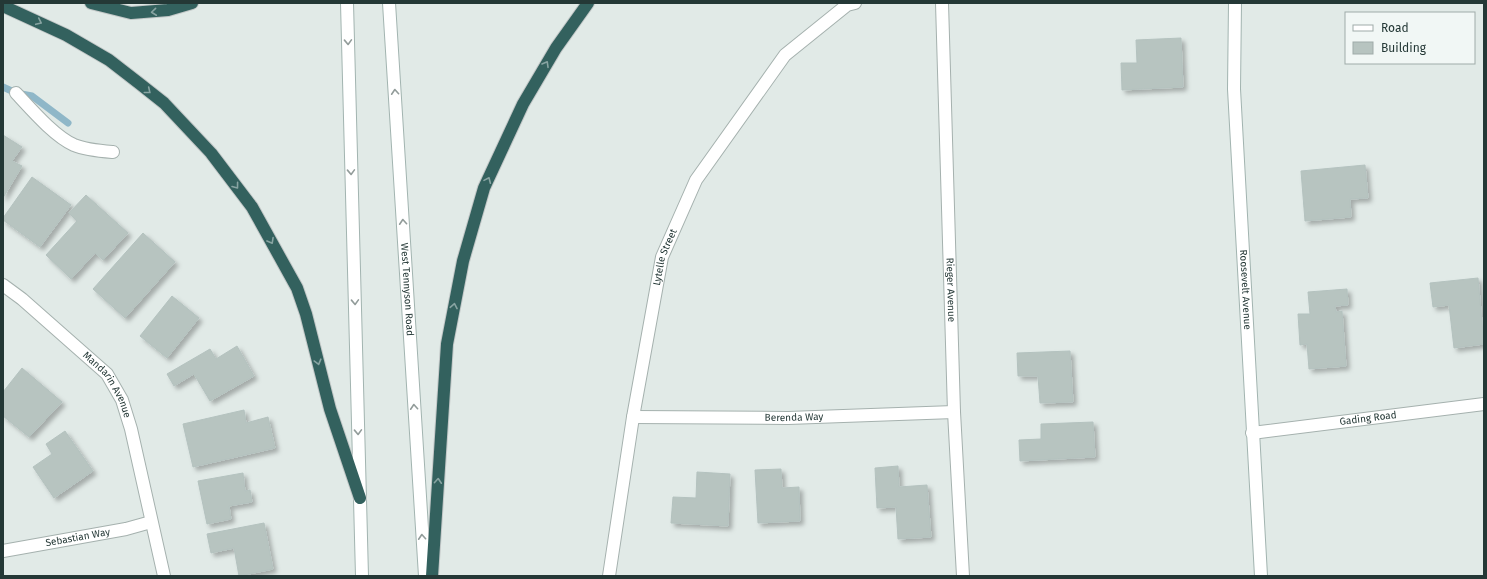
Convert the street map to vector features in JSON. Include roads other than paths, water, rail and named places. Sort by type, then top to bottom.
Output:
[{"type":"highway","points":[[91,3],[131,13],[168,10],[192,3]]},
{"type":"highway","points":[[432,576],[447,344],[463,261],[484,188],[523,104],[556,48],[588,3]]},
{"type":"highway","points":[[3,6],[66,35],[109,60],[164,103],[211,153],[252,207],[297,288],[306,314],[330,409],[360,498]]},
{"type":"street","points":[[347,3],[362,576]]},
{"type":"street","name":"West Tennyson Road","points":[[389,3],[425,576]]},
{"type":"street","name":"Lytelle Street","points":[[609,576],[634,417],[662,257],[696,180],[786,55],[847,5],[855,3]]},
{"type":"street","name":"Rieger Avenue","points":[[942,3],[954,412],[963,576]]},
{"type":"street","name":"Roosevelt Avenue","points":[[1235,3],[1234,89],[1261,576]]},
{"type":"street","points":[[16,93],[60,137],[74,145],[91,150],[113,152]]},
{"type":"street","name":"Mandarin Avenue","points":[[3,285],[22,298],[107,374],[122,400],[131,429],[164,576]]},
{"type":"street","name":"Gading Road","points":[[1252,433],[1484,404]]},
{"type":"street","name":"Berenda Way","points":[[634,417],[788,418],[954,412]]},
{"type":"street","name":"Sebastian Way","points":[[3,551],[126,529],[151,522]]},
{"type":"waterway","points":[[3,87],[16,93],[32,96],[68,123]]}]
